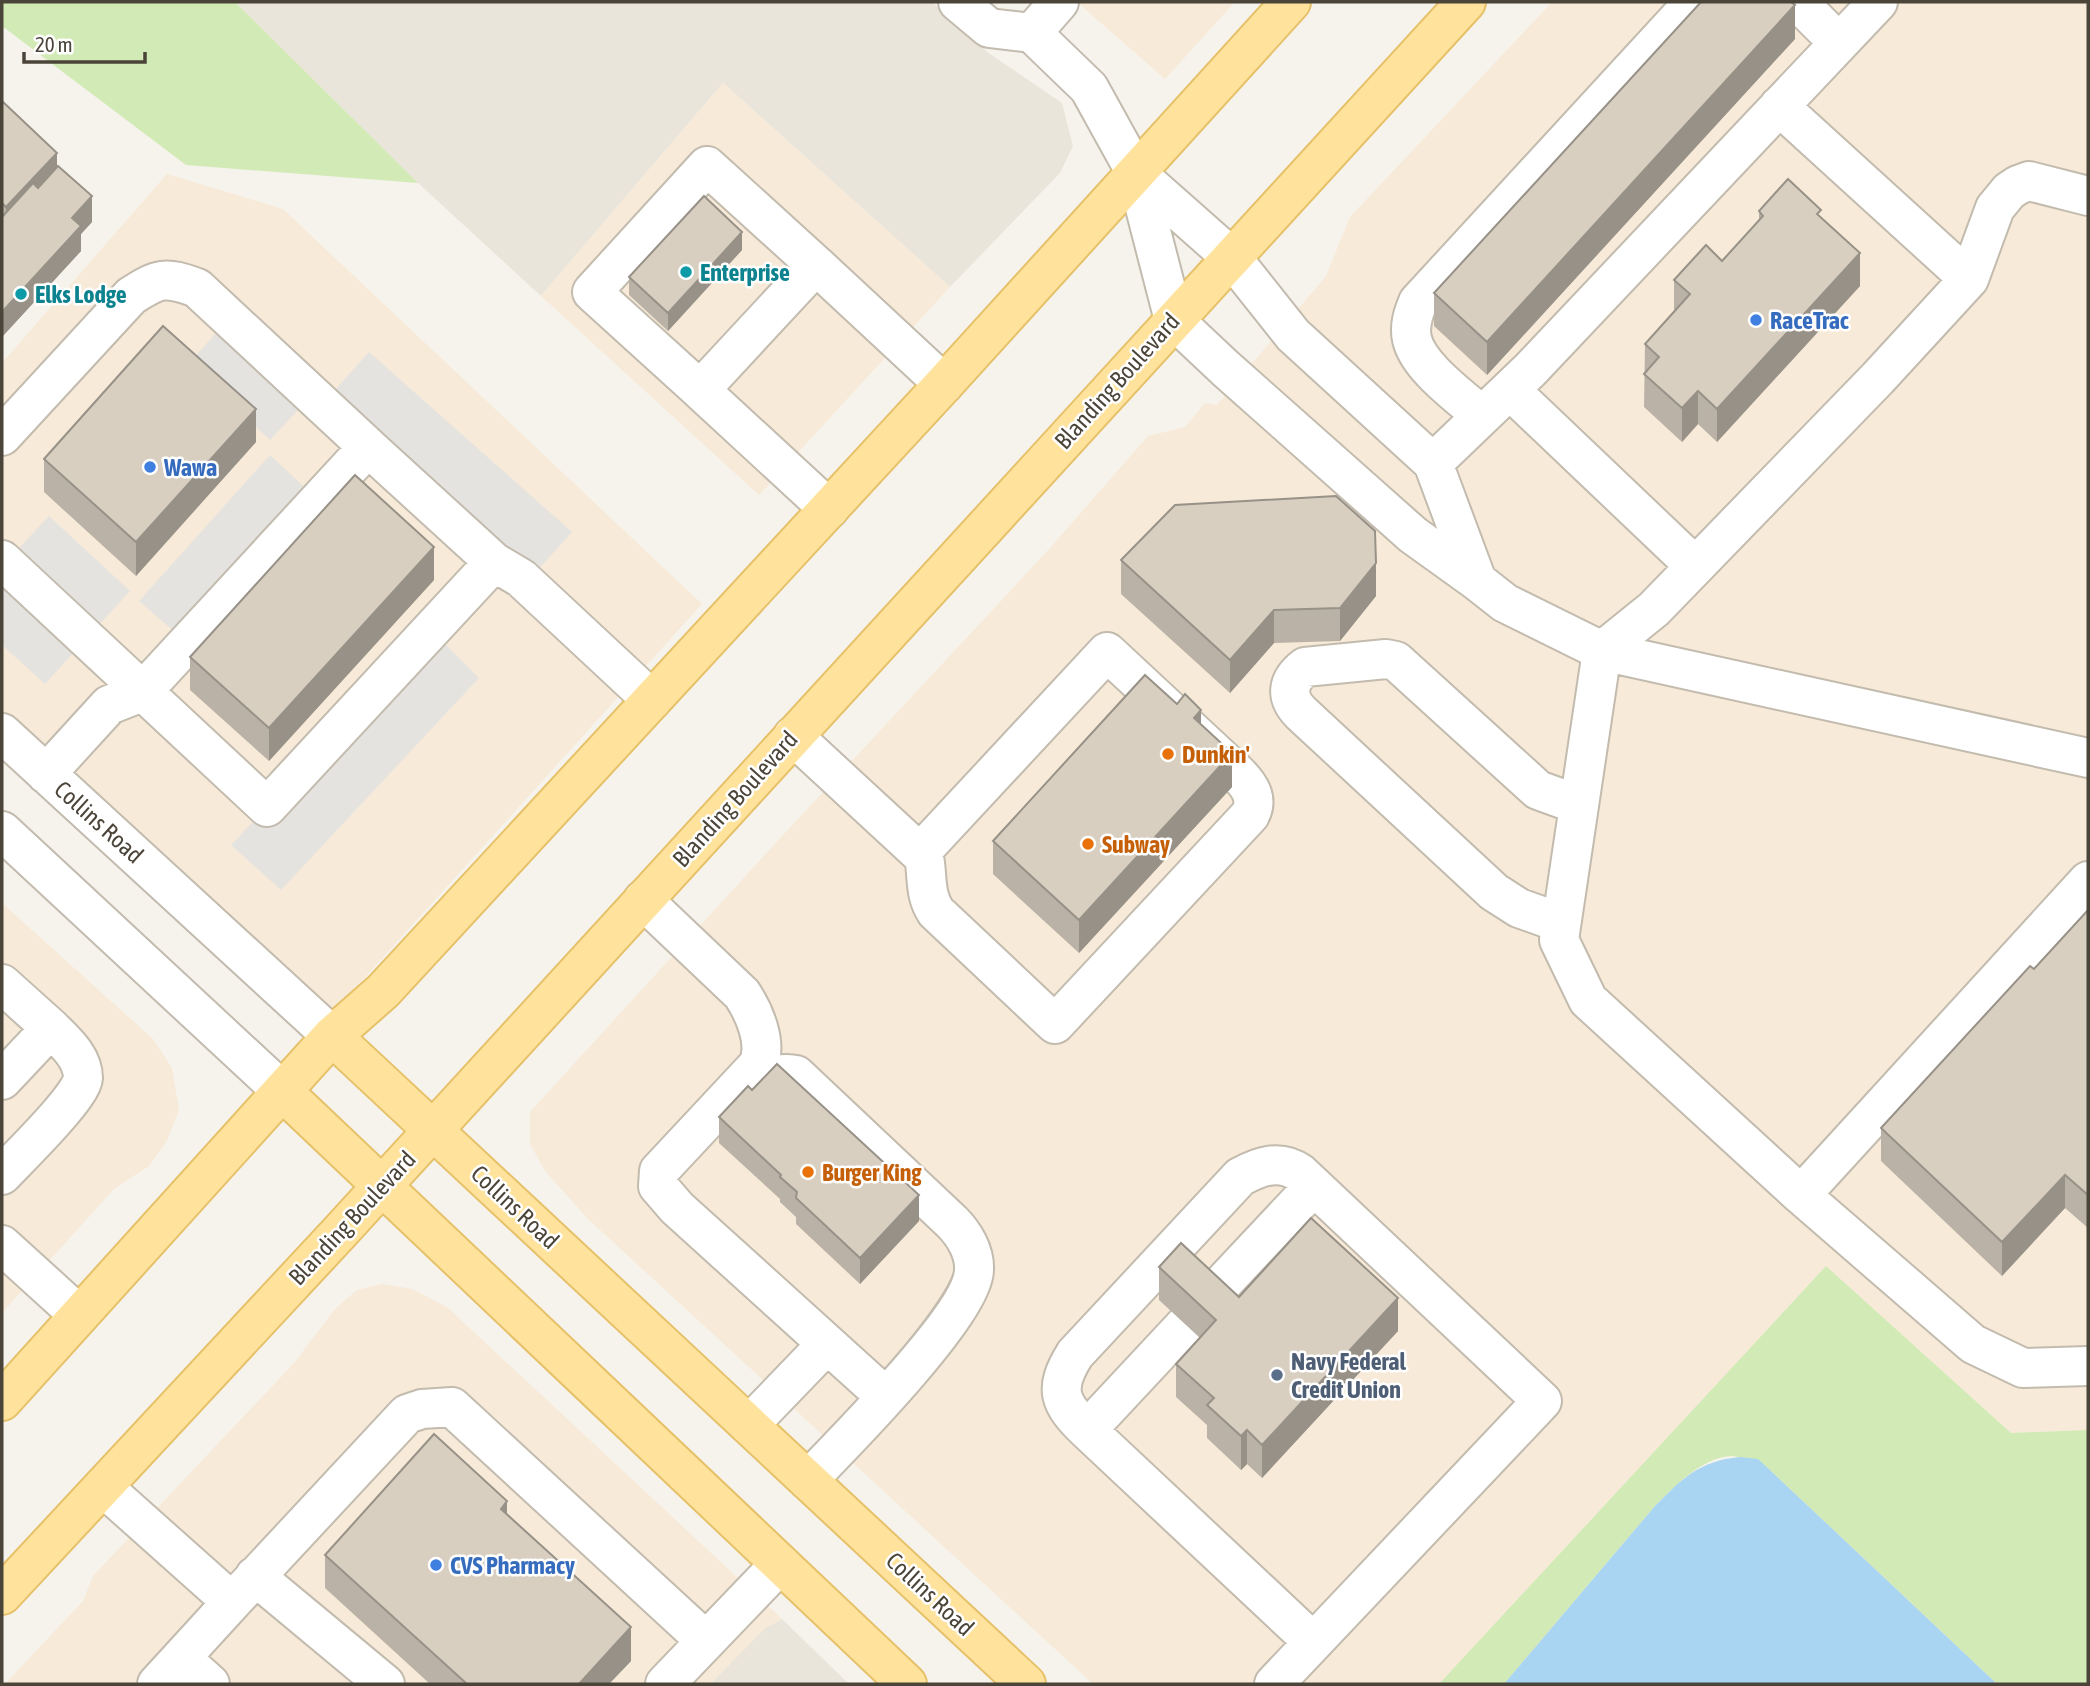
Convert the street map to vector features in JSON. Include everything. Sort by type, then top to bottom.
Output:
[{"type":"main road","points":[[2,1401],[332,1036],[383,991],[944,384],[1291,2]]},
{"type":"main road","name":"Blanding Boulevard","points":[[2,1595],[433,1130],[1466,2]]},
{"type":"main road","name":"Collins Road","points":[[332,1036],[1026,1684]]},
{"type":"main road","points":[[282,1091],[907,1684]]},
{"type":"street","points":[[958,2],[989,28],[1032,33],[1089,88],[1136,173],[1174,320],[1413,536],[1505,603],[1602,651],[2088,758]]},
{"type":"street","points":[[1032,33],[1059,2]]},
{"type":"street","points":[[1482,416],[1432,371],[1418,354],[1412,339],[1411,320],[1418,302],[1694,2]]},
{"type":"street","points":[[1798,2],[1839,43]]},
{"type":"street","points":[[1433,463],[1510,390],[1878,2]]},
{"type":"street","points":[[1779,106],[1969,279]]},
{"type":"street","points":[[829,509],[593,292],[707,166],[944,384]]},
{"type":"street","points":[[1136,173],[1231,257],[1293,335],[1433,463],[1477,581]]},
{"type":"street","points":[[2088,197],[2029,181],[2018,185],[2001,199],[1995,208],[1969,279],[1878,378],[1654,609],[1602,651],[1559,943],[1590,1004],[1801,1195],[1973,1344],[2024,1368],[2088,1366]]},
{"type":"street","points":[[700,390],[816,265]]},
{"type":"street","points":[[2,436],[131,296],[151,283],[173,279],[197,288],[494,562],[521,578],[652,700]]},
{"type":"street","points":[[1510,390],[1695,566]]},
{"type":"street","points":[[46,774],[109,705],[142,692],[368,447]]},
{"type":"street","points":[[2,560],[267,807],[494,562]]},
{"type":"street","points":[[793,736],[920,853],[925,862],[929,902],[936,912],[1055,1024],[1250,814],[1255,801],[1250,789],[1237,773],[1107,652],[920,853]]},
{"type":"street","points":[[1561,923],[1525,910],[1494,892],[1301,713],[1291,701],[1289,688],[1306,667],[1386,659],[1396,661],[1538,790],[1579,805]]},
{"type":"street","name":"Collins Road","points":[[2,733],[332,1036]]},
{"type":"street","points":[[2,831],[282,1091]]},
{"type":"street","points":[[1801,1195],[2088,881]]},
{"type":"street","points":[[643,900],[734,985],[764,1019],[777,1054],[781,1077],[952,1222],[968,1244],[972,1257],[974,1271],[970,1286],[957,1307],[912,1368],[878,1390],[808,1480]]},
{"type":"street","points":[[2,984],[70,1046],[79,1062],[83,1079],[74,1097],[2,1175]]},
{"type":"street","points":[[750,1006],[759,1034],[761,1060],[659,1171],[658,1186],[668,1200],[878,1390]]},
{"type":"street","points":[[2,1080],[51,1028]]},
{"type":"street","points":[[720,1105],[781,1077]]},
{"type":"street","points":[[1275,1684],[1542,1401],[1314,1186],[1291,1166],[1279,1164],[1251,1171],[1240,1177],[1084,1344],[1068,1365],[1060,1388],[1065,1406],[1087,1430],[1313,1642]]},
{"type":"street","points":[[1087,1430],[1314,1186]]},
{"type":"street","points":[[2,1245],[79,1315]]},
{"type":"street","points":[[749,1425],[827,1344]]},
{"type":"street","points":[[210,1684],[169,1671],[407,1414],[422,1409],[452,1407],[706,1641]]},
{"type":"street","points":[[103,1487],[244,1589],[385,1684]]},
{"type":"street","points":[[665,1684],[780,1563]]},
{"type":"shaded area","points":[[235,2],[932,2],[987,52],[1062,103],[1073,146],[1060,173],[950,287],[723,83],[541,296],[418,183]]},
{"type":"shaded area","points":[[1077,2],[1235,2],[1165,79]]},
{"type":"shaded area","points":[[1552,2],[2088,2],[2088,1430],[2011,1433],[1826,1266],[1439,1684],[1093,1684],[587,1218],[545,1171],[530,1144],[530,1112],[1050,548],[1148,436],[1185,427],[1205,403],[1217,405],[1326,276],[1350,217]]},
{"type":"shaded area","points":[[723,83],[950,287],[759,495],[541,296]]},
{"type":"shaded area","points":[[167,174],[283,209],[702,604],[331,1015],[2,712],[2,363]]},
{"type":"shaded area","points":[[229,319],[312,395],[270,440],[188,364]]},
{"type":"shaded area","points":[[369,352],[572,532],[528,581],[325,401]]},
{"type":"shaded area","points":[[270,455],[315,497],[185,641],[139,601]]},
{"type":"shaded area","points":[[49,516],[130,591],[45,684],[2,645],[2,562],[4,564]]},
{"type":"shaded area","points":[[432,631],[479,678],[281,890],[231,845]]},
{"type":"shaded area","points":[[2,903],[153,1039],[172,1068],[179,1110],[167,1141],[149,1166],[114,1189],[2,1313]]},
{"type":"shaded area","points":[[382,1284],[412,1289],[447,1307],[782,1619],[765,1628],[710,1684],[5,1684],[83,1601],[93,1576],[294,1363],[335,1309],[357,1290]]},
{"type":"shaded area","points":[[782,1619],[849,1684],[710,1684],[765,1628]]},
{"type":"green space","points":[[2,2],[235,2],[418,183],[186,165],[2,26]]},
{"type":"green space","points":[[1826,1266],[2011,1433],[2088,1430],[2088,1684],[1997,1684],[1772,1472],[1746,1459],[1730,1456],[1718,1458],[1694,1471],[1655,1506],[1504,1684],[1439,1684]]},
{"type":"water","points":[[1740,1457],[1758,1459],[1997,1684],[1504,1684],[1665,1496],[1683,1479],[1702,1467]]},
{"type":"building","points":[[1701,2],[1791,2],[1795,5],[1487,342],[1434,293]]},
{"type":"building","points":[[2,101],[57,153],[6,207],[2,203]]},
{"type":"building","name":"Elks Lodge","points":[[58,166],[92,196],[72,218],[81,226],[2,312],[2,217],[33,183],[38,188]]},
{"type":"building","name":"RaceTrac","points":[[1788,179],[1821,210],[1817,214],[1860,253],[1717,409],[1698,391],[1682,408],[1644,374],[1659,357],[1645,344],[1690,294],[1674,280],[1706,245],[1722,261],[1763,216],[1759,211]]},
{"type":"building","name":"Enterprise","points":[[704,196],[742,232],[668,313],[629,277]]},
{"type":"building","name":"Wawa","points":[[163,326],[256,409],[136,542],[44,459]]},
{"type":"building","points":[[355,475],[434,547],[269,728],[190,657]]},
{"type":"building","points":[[1336,496],[1375,531],[1376,563],[1340,608],[1274,610],[1230,660],[1121,560],[1175,505]]},
{"type":"building","points":[[1145,675],[1177,704],[1185,694],[1201,710],[1194,718],[1232,753],[1079,920],[993,841]]},
{"type":"building","points":[[2088,910],[2088,1195],[2065,1175],[2002,1242],[1881,1128],[2030,966],[2034,969]]},
{"type":"building","name":"Burger King","points":[[777,1064],[919,1195],[860,1258],[796,1198],[797,1192],[781,1175],[719,1117],[748,1086],[752,1090]]},
{"type":"building","name":"Navy Federal Credit Union","points":[[1311,1218],[1398,1298],[1262,1445],[1247,1430],[1241,1436],[1207,1405],[1214,1398],[1176,1364],[1216,1320],[1159,1267],[1181,1243],[1239,1297]]},
{"type":"building","name":"CVS Pharmacy","points":[[434,1434],[507,1501],[501,1509],[631,1627],[579,1684],[467,1684],[325,1555]]},
{"type":"place","name":"Enterprise","points":[[686,272]]},
{"type":"place","name":"Elks Lodge","points":[[21,294]]},
{"type":"place","name":"RaceTrac","points":[[1756,320]]},
{"type":"place","name":"Wawa","points":[[150,467]]},
{"type":"place","name":"Dunkin'","points":[[1168,754]]},
{"type":"place","name":"Subway","points":[[1088,844]]},
{"type":"place","name":"Burger King","points":[[808,1172]]},
{"type":"place","name":"Navy Federal Credit Union","points":[[1277,1375]]},
{"type":"place","name":"CVS Pharmacy","points":[[436,1565]]}]
